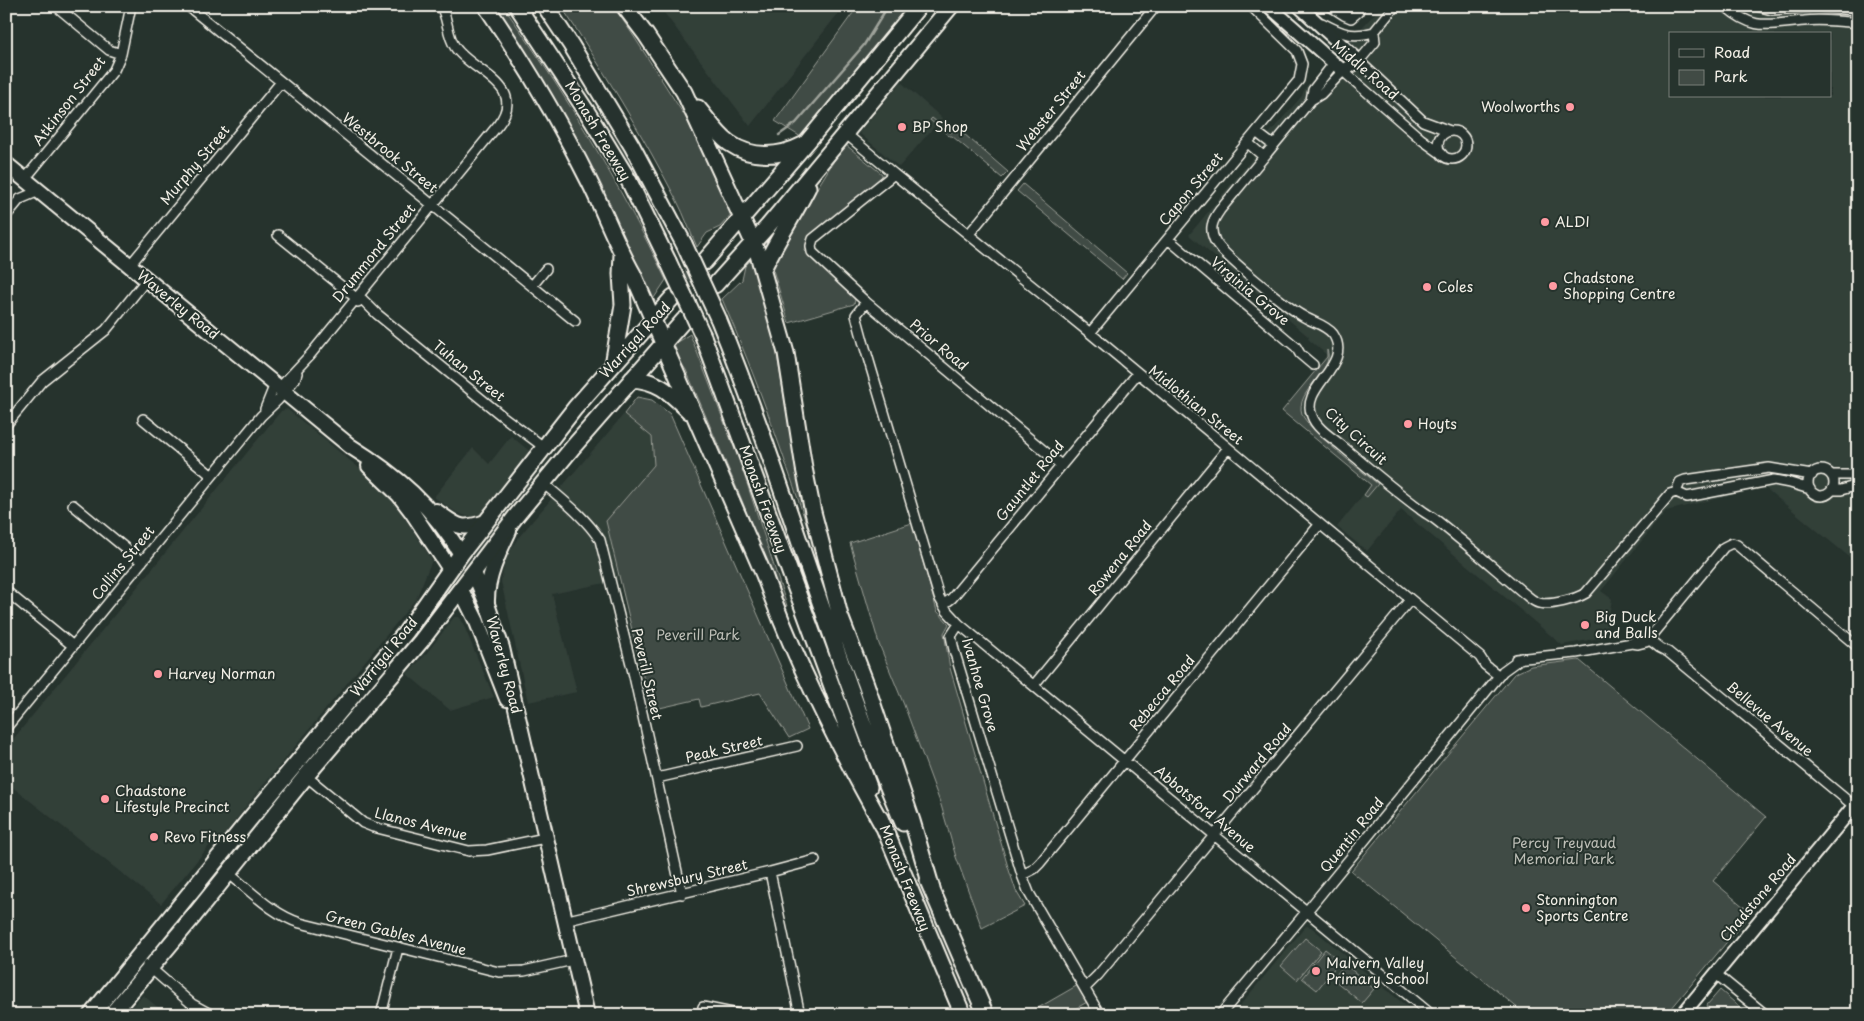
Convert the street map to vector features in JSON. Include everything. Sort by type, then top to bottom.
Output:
[{"type":"highway","points":[[486,6],[515,50],[590,182],[633,274],[764,575],[775,606],[819,703],[850,767],[883,826]]},
{"type":"highway","name":"Monash Freeway","points":[[517,6],[583,105],[628,180],[702,336],[883,826],[963,1015]]},
{"type":"highway","name":"Monash Freeway","points":[[544,6],[571,45],[632,146],[684,244],[718,318],[761,427],[843,668],[897,810],[986,1015]]},
{"type":"highway","points":[[624,6],[684,92],[729,142],[746,151],[762,154],[775,154],[793,150],[808,142]]},
{"type":"highway","points":[[704,262],[808,142],[919,6]]},
{"type":"highway","points":[[715,286],[952,6]]},
{"type":"highway","points":[[684,92],[743,218],[763,269],[786,353],[804,468],[813,512],[840,616],[866,684],[912,821],[932,889]]},
{"type":"highway","points":[[763,269],[775,245],[793,218],[819,164]]},
{"type":"highway","points":[[622,254],[623,305],[617,361],[633,358],[644,366]]},
{"type":"highway","name":"Warrigal Road","points":[[91,1015],[406,632],[461,554],[575,408],[673,297]]},
{"type":"highway","name":"Warrigal Road","points":[[111,1015],[151,969],[306,776],[421,641],[543,483],[684,320]]},
{"type":"highway","points":[[632,379],[647,380],[657,384],[667,390],[694,416]]},
{"type":"highway","name":"Waverley Road","points":[[461,554],[474,573]]},
{"type":"highway","name":"Waverley Road","points":[[450,569],[461,590]]},
{"type":"main road","name":"Waverley Road","points":[[6,164],[350,446],[399,496],[450,569]]},
{"type":"main road","name":"Waverley Road","points":[[350,446],[382,466],[419,499],[440,523],[461,554]]},
{"type":"main road","points":[[419,499],[461,527],[486,522]]},
{"type":"main road","points":[[487,604],[488,589],[496,562],[516,516]]},
{"type":"main road","name":"Waverley Road","points":[[474,573],[502,648],[587,1015]]},
{"type":"main road","name":"Waverley Road","points":[[461,590],[477,622],[505,695],[521,730]]},
{"type":"street","points":[[56,6],[109,50],[121,54]]},
{"type":"street","name":"Atkinson Street","points":[[25,179],[114,70],[121,54],[131,6]]},
{"type":"street","name":"Westbrook Street","points":[[188,6],[575,321]]},
{"type":"street","name":"Drummond Street","points":[[280,388],[295,379],[299,368],[498,125],[504,115],[506,108],[505,95],[501,86],[455,48],[441,6]]},
{"type":"street","name":"Webster Street","points":[[969,234],[1156,6]]},
{"type":"street","name":"Capon Street","points":[[1090,333],[1299,80],[1302,71],[1301,58],[1292,45],[1251,6]]},
{"type":"street","name":"Middle Road","points":[[1269,6],[1421,139],[1442,154]]},
{"type":"street","name":"Middle Road","points":[[1299,6],[1423,121],[1450,132]]},
{"type":"street","points":[[1330,6],[1349,18],[1356,14],[1359,7]]},
{"type":"street","points":[[1338,6],[1348,12],[1359,7]]},
{"type":"street","points":[[1310,17],[1354,36],[1369,33],[1395,6]]},
{"type":"street","points":[[1725,6],[1738,17],[1755,24],[1767,25],[1815,20],[1858,23]]},
{"type":"street","points":[[1757,6],[1772,10],[1815,7],[1858,10]]},
{"type":"street","name":"City Circuit","points":[[1338,67],[1358,61],[1375,42],[1369,33],[1348,52],[1338,67],[1321,94],[1310,100],[1263,156],[1215,218],[1211,227],[1214,240],[1230,258],[1291,309],[1326,328],[1333,335],[1337,346],[1332,368],[1310,399],[1309,407],[1312,418],[1327,434],[1387,484],[1434,518],[1526,595],[1535,602],[1543,604],[1570,600],[1586,593],[1664,499],[1676,492],[1680,482],[1762,469],[1776,469],[1812,475]]},
{"type":"street","name":"Murphy Street","points":[[130,265],[281,82]]},
{"type":"street","points":[[1256,132],[1273,145]]},
{"type":"street","points":[[1450,132],[1457,132],[1462,136],[1465,141],[1464,150],[1460,156],[1447,158],[1442,154],[1438,146],[1442,136],[1450,132]]},
{"type":"street","name":"Midlothian Street","points":[[845,133],[1090,333],[1480,658],[1489,660],[1501,674]]},
{"type":"street","points":[[1248,143],[1263,156]]},
{"type":"street","name":"Prior Road","points":[[894,174],[813,239],[812,252],[866,302],[1061,465]]},
{"type":"street","points":[[6,216],[20,199],[39,191]]},
{"type":"street","name":"Tuhan Street","points":[[278,235],[356,298],[362,299],[377,314],[501,415],[545,448]]},
{"type":"street","name":"Virginia Grove","points":[[1168,240],[1296,347],[1300,354],[1313,365]]},
{"type":"street","points":[[532,286],[546,269]]},
{"type":"street","points":[[6,425],[42,381],[106,330],[147,279]]},
{"type":"street","name":"Ivanhoe Grove","points":[[866,302],[856,315],[863,341],[943,605],[951,617],[959,624],[951,636],[954,650],[1022,875],[1029,893],[1100,1015]]},
{"type":"street","name":"Gauntlet Road","points":[[943,605],[952,598],[1137,374]]},
{"type":"street","name":"Collins Street","points":[[6,728],[261,416],[280,388]]},
{"type":"street","points":[[142,420],[212,476]]},
{"type":"street","name":"Rowena Road","points":[[1034,685],[1228,448]]},
{"type":"street","points":[[1810,489],[1809,482],[1812,475],[1820,470],[1831,475],[1834,482],[1832,490]]},
{"type":"street","points":[[1831,475],[1858,475]]},
{"type":"street","points":[[1676,492],[1687,497],[1750,486],[1771,480],[1810,489],[1820,496],[1832,490],[1841,490],[1858,485]]},
{"type":"street","name":"Peverill Street","points":[[543,483],[569,506],[600,540],[657,778],[682,894]]},
{"type":"street","points":[[74,505],[142,562]]},
{"type":"street","name":"Rebecca Road","points":[[1022,875],[1034,869],[1040,863],[1320,525]]},
{"type":"street","points":[[1649,637],[1724,547],[1732,543],[1737,545],[1858,647]]},
{"type":"street","points":[[6,591],[73,646]]},
{"type":"street","name":"Durward Road","points":[[1085,988],[1098,975],[1410,600]]},
{"type":"street","name":"Abbotsford Avenue","points":[[959,624],[1432,1015]]},
{"type":"street","name":"Quentin Road","points":[[1220,1015],[1501,674],[1520,658],[1576,653],[1632,642],[1638,644],[1646,642],[1649,637]]},
{"type":"street","name":"Bellevue Avenue","points":[[1649,637],[1663,644],[1668,652],[1856,804]]},
{"type":"street","name":"Peak Street","points":[[657,778],[797,746]]},
{"type":"street","name":"Llanos Avenue","points":[[306,776],[363,823],[373,828],[469,851],[487,850],[545,838]]},
{"type":"street","name":"Chadstone Road","points":[[1682,1015],[1856,804]]},
{"type":"street","name":"Shrewsbury Street","points":[[564,921],[682,894],[815,860]]},
{"type":"street","points":[[770,872],[800,1015]]},
{"type":"street","name":"Green Gables Avenue","points":[[228,873],[284,917],[300,923],[398,948],[499,972],[524,971],[573,960]]},
{"type":"street","points":[[381,1015],[398,948]]},
{"type":"street","points":[[138,958],[192,1004],[212,1015]]},
{"type":"street","points":[[1716,974],[1766,1015]]},
{"type":"street","points":[[703,1007],[742,1015]]},
{"type":"street","points":[[1855,1015],[1858,1011]]},
{"type":"shaded area","points":[[659,6],[844,6],[750,126]]},
{"type":"shaded area","name":"Chadstone Shopping Centre","points":[[1382,6],[1858,6],[1858,564],[1764,487],[1666,511],[1601,591],[1612,599],[1605,637],[1562,645],[1401,510],[1367,551],[1337,527],[1371,485],[1282,411],[1327,355],[1308,339],[1309,337],[1189,235],[1256,154],[1266,137],[1302,96],[1305,88]]},
{"type":"shaded area","points":[[901,82],[942,118],[899,167],[859,133]]},
{"type":"shaded area","points":[[287,409],[387,491],[432,560],[416,599],[225,834],[214,840],[161,904],[6,782],[6,748],[281,411]]},
{"type":"shaded area","points":[[624,414],[652,437],[654,465],[606,521],[619,580],[552,594],[577,692],[528,702],[501,581],[506,558],[518,538]]},
{"type":"shaded area","points":[[511,436],[533,454],[480,515],[469,517],[457,513],[434,497],[473,448],[489,464]]},
{"type":"shaded area","points":[[454,617],[461,619],[494,697],[450,710],[407,674],[426,654]]},
{"type":"shaded area","name":"Malvern Valley Primary School","points":[[1306,926],[1311,927],[1417,1015],[1232,1015]]},
{"type":"shaded area","points":[[143,995],[167,1015],[126,1015]]},
{"type":"green space","points":[[497,6],[503,6],[548,72],[611,174],[630,209],[666,280],[652,301],[587,160]]},
{"type":"green space","points":[[561,6],[613,6],[686,118],[733,212],[720,227],[707,233],[697,247],[680,207],[636,126]]},
{"type":"green space","points":[[858,6],[909,6],[801,137],[775,121]]},
{"type":"green space","points":[[932,118],[951,133],[956,127],[1008,172],[1002,178],[930,120]]},
{"type":"green space","points":[[846,145],[882,174],[882,177],[807,239],[805,251],[853,296],[854,304],[789,323],[773,270],[773,260],[835,159]]},
{"type":"green space","points":[[1023,184],[1127,273],[1122,279],[1017,191]]},
{"type":"green space","points":[[752,259],[772,324],[792,445],[817,548],[815,550],[772,423],[722,299],[742,280],[745,266]]},
{"type":"green space","points":[[690,334],[742,468],[787,606],[783,606],[741,498],[686,370],[677,360],[672,348],[677,342]]},
{"type":"green space","points":[[1327,350],[1328,358],[1326,365],[1304,397],[1301,405],[1302,414],[1324,440],[1378,484],[1367,497],[1364,495],[1371,485],[1282,411],[1327,357]]},
{"type":"green space","name":"Peverill Park","points":[[637,397],[652,400],[670,414],[808,729],[789,738],[760,693],[701,707],[699,699],[651,710],[606,521],[654,465],[652,437],[624,414]]},
{"type":"green space","points":[[912,523],[937,611],[949,624],[944,633],[950,668],[1008,867],[1016,891],[1025,906],[982,928],[956,857],[941,805],[879,644],[850,543]]},
{"type":"green space","name":"Percy Treyvaud Memorial Park","points":[[1579,660],[1766,817],[1713,881],[1751,913],[1666,1015],[1526,1015],[1351,871],[1514,674],[1531,666]]},
{"type":"green space","points":[[1305,938],[1321,951],[1297,980],[1281,966]]},
{"type":"green space","points":[[1325,949],[1340,961],[1317,990],[1302,978]]},
{"type":"green space","points":[[1345,964],[1374,989],[1362,1003],[1333,979]]},
{"type":"green space","points":[[1078,985],[1089,1001],[1064,1015],[1032,1015],[1031,1012]]},
{"type":"green space","points":[[1720,990],[1749,1015],[1711,1015],[1707,1005]]},
{"type":"waterway","points":[[779,135],[796,123],[864,45],[888,6]]},
{"type":"tunnel","points":[[673,297],[704,263]]},
{"type":"place","name":"Woolworths","points":[[1570,107]]},
{"type":"place","name":"BP Shop","points":[[902,127]]},
{"type":"place","name":"ALDI","points":[[1545,222]]},
{"type":"place","name":"Chadstone Shopping Centre","points":[[1553,286]]},
{"type":"place","name":"Coles","points":[[1427,287]]},
{"type":"place","name":"Hoyts","points":[[1408,424]]},
{"type":"place","name":"Big Duck and Balls","points":[[1585,625]]},
{"type":"place","name":"Harvey Norman","points":[[158,674]]},
{"type":"place","name":"Chadstone Lifestyle Precinct","points":[[105,799]]},
{"type":"place","name":"Revo Fitness","points":[[154,837]]},
{"type":"place","name":"Stonnington Sports Centre","points":[[1526,908]]},
{"type":"place","name":"Malvern Valley Primary School","points":[[1316,971]]}]
